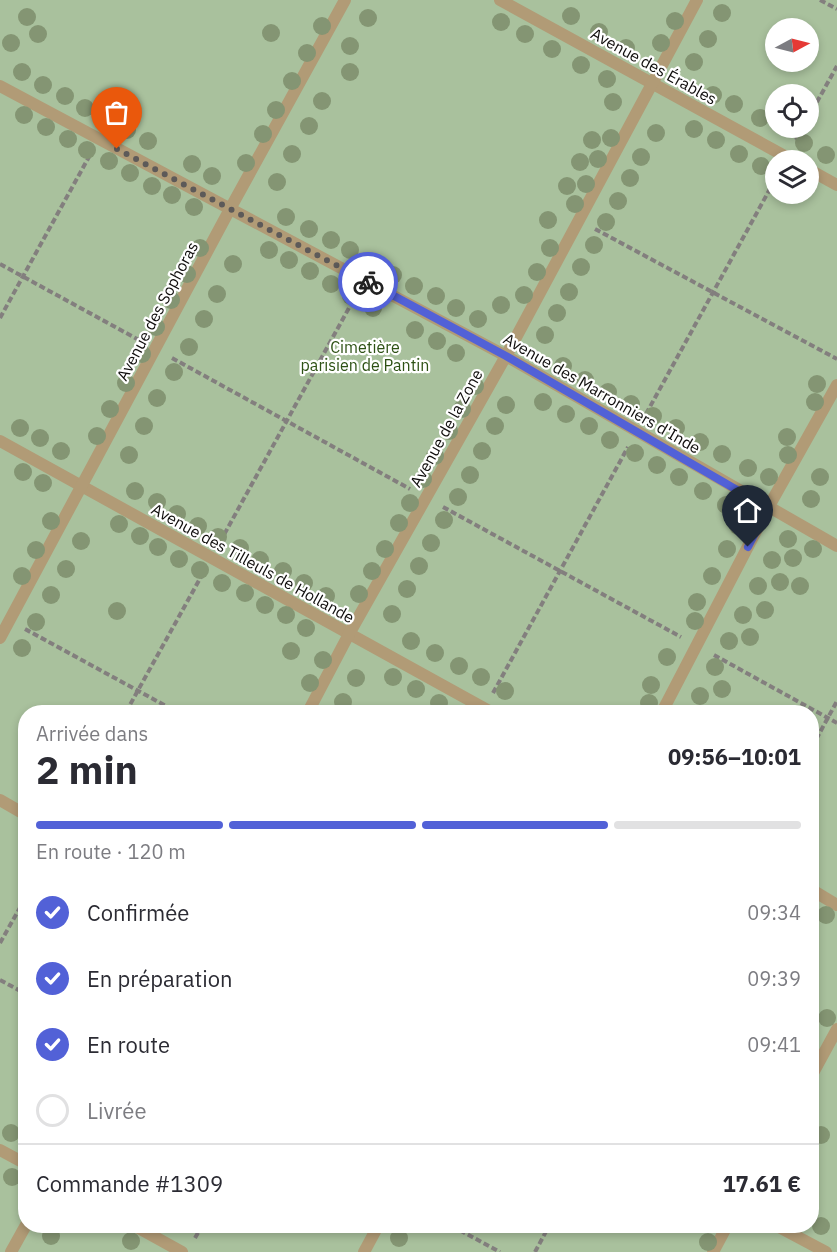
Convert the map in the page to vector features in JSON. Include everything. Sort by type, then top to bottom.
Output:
[{"type":"lane","name":"Avenue des Sophoras","points":[[0,638],[345,0]]},
{"type":"lane","name":"Avenue des Érables","points":[[500,0],[774,150]]},
{"type":"lane","name":"Avenue de la Zone","points":[[312,705],[349,634],[506,356],[697,0]]},
{"type":"lane","name":"Avenue des Marronniers d'Inde","points":[[0,86],[506,356],[837,546]]},
{"type":"lane","points":[[819,176],[837,185]]},
{"type":"lane","points":[[666,705],[768,508],[837,385]]},
{"type":"lane","name":"Avenue des Tilleuls de Hollande","points":[[0,441],[478,705]]},
{"type":"lane","points":[[0,800],[18,810]]},
{"type":"lane","points":[[819,894],[837,905]]},
{"type":"lane","points":[[819,1062],[837,1029]]},
{"type":"lane","points":[[0,1150],[18,1160]]},
{"type":"lane","points":[[11,1252],[22,1233]]},
{"type":"lane","points":[[148,1233],[182,1252]]},
{"type":"lane","points":[[364,1252],[374,1233]]},
{"type":"lane","points":[[712,1252],[723,1233]]},
{"type":"lane","points":[[790,1233],[826,1252]]},
{"type":"path","points":[[820,0],[837,9]]},
{"type":"path","points":[[819,98],[837,66]]},
{"type":"path","points":[[0,318],[99,139]]},
{"type":"path","points":[[579,220],[837,359]]},
{"type":"path","points":[[130,705],[364,280]]},
{"type":"path","points":[[10,620],[164,705]]},
{"type":"path","points":[[819,734],[837,701]]},
{"type":"path","points":[[0,943],[18,911]]},
{"type":"path","points":[[0,980],[18,989]]},
{"type":"path","points":[[465,1233],[500,1252]]},
{"type":"path","points":[[535,1252],[545,1233]]},
{"type":"green space","name":"Cimetière parisien de Pantin","points":[[0,0],[837,0],[837,1252],[0,1252]]},
{"type":"way so far","points":[[117,149],[368,282]]},
{"type":"route","points":[[368,282],[506,356],[768,508],[748,547]]}]
